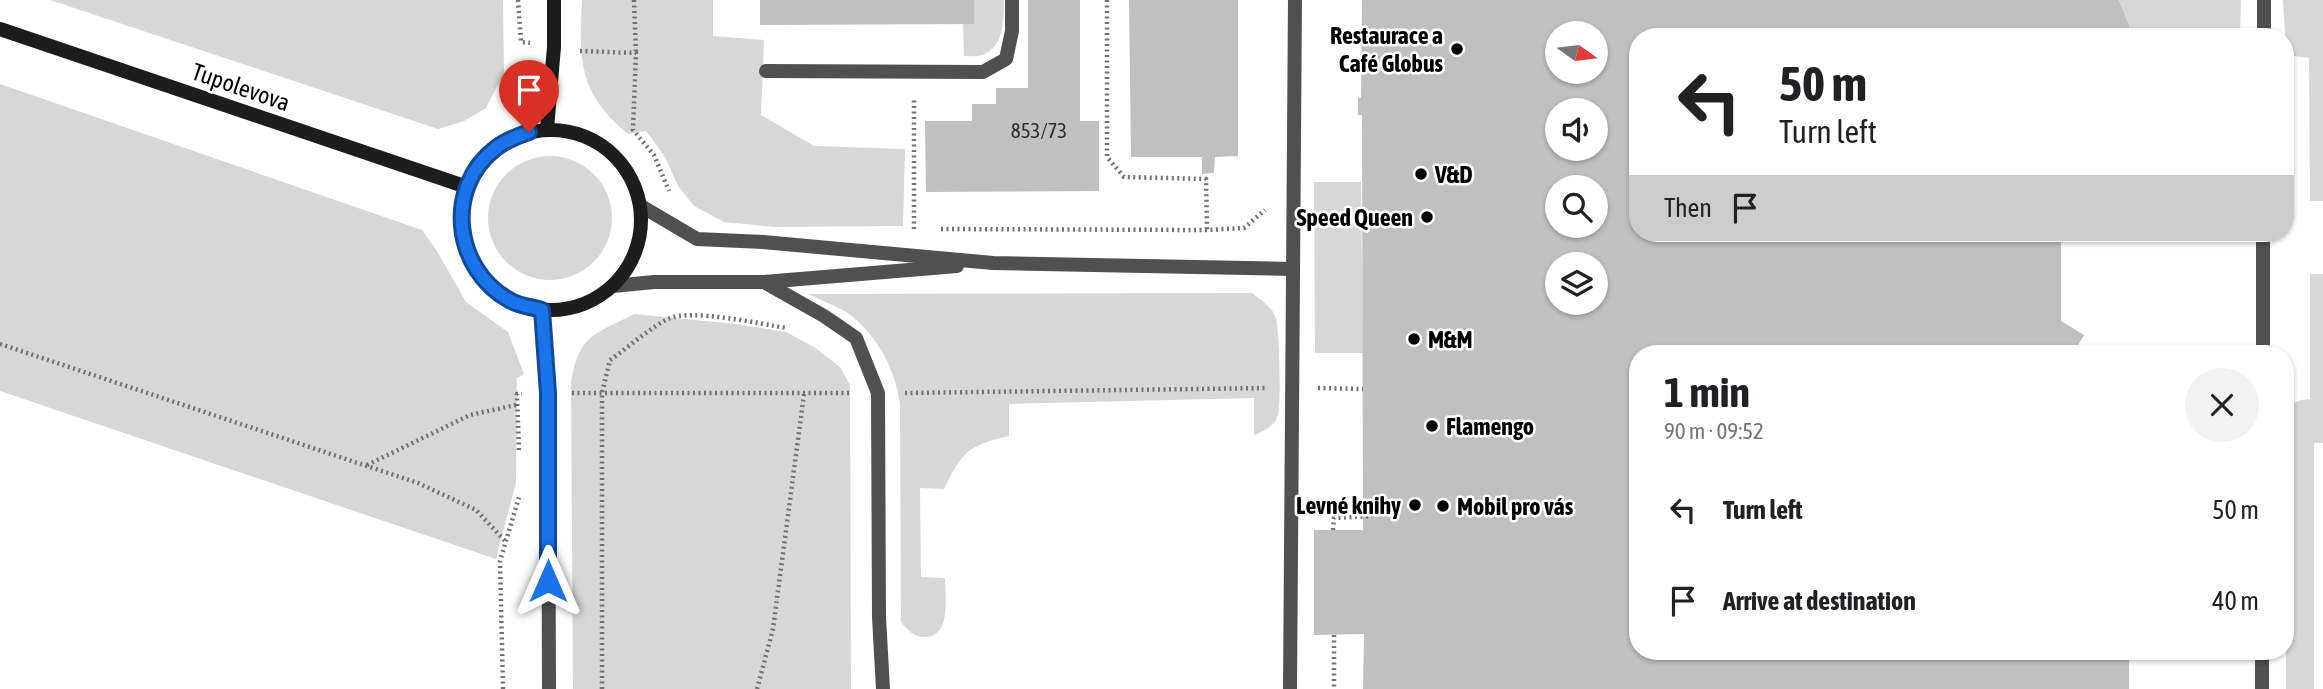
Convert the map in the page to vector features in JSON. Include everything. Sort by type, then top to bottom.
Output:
[{"type":"main road","points":[[547,129],[554,47],[554,0]]},
{"type":"main road","name":"Tupolevova","points":[[0,29],[467,187]]},
{"type":"main road","points":[[547,129],[579,133],[605,147],[627,170],[636,187],[641,206],[642,229],[626,271],[613,286],[594,300],[569,309],[542,310],[512,302],[487,284],[469,259],[461,225],[467,187],[482,161],[496,148],[520,135],[547,129]]},
{"type":"street","points":[[766,71],[984,72],[1006,58],[1012,30],[1012,0]]},
{"type":"street","points":[[1290,689],[1295,0]]},
{"type":"street","points":[[2264,0],[2264,28]]},
{"type":"street","points":[[641,206],[697,239],[763,242],[993,263],[1292,269]]},
{"type":"street","points":[[2263,242],[2263,345]]},
{"type":"street","points":[[613,286],[654,282],[764,282],[993,263]]},
{"type":"street","points":[[764,282],[824,316],[856,338],[878,393],[879,617],[883,689]]},
{"type":"street","points":[[542,310],[548,393],[549,689]]},
{"type":"street","points":[[2262,660],[2262,689]]},
{"type":"path","points":[[635,0],[633,130],[653,155],[669,192],[677,198]]},
{"type":"path","points":[[1107,0],[1107,157],[1124,177],[1206,179],[1208,230]]},
{"type":"path","points":[[554,47],[636,53]]},
{"type":"path","points":[[915,72],[914,229],[1244,228],[1263,214],[1268,206]]},
{"type":"path","points":[[602,689],[602,393],[610,360],[669,318],[681,315],[733,319],[789,328]]},
{"type":"path","points":[[0,344],[418,483],[476,510],[506,542]]},
{"type":"path","points":[[548,393],[856,393],[852,385]]},
{"type":"path","points":[[878,393],[1363,389]]},
{"type":"path","points":[[517,394],[519,453]]},
{"type":"path","points":[[757,689],[773,629],[804,394]]},
{"type":"path","points":[[366,466],[470,415],[516,405]]},
{"type":"path","points":[[503,689],[500,561],[521,490]]},
{"type":"path","points":[[1333,530],[1334,518],[1372,516]]},
{"type":"path","points":[[1334,635],[1334,689]]},
{"type":"shaded area","points":[[50,0],[503,0],[504,73],[486,108],[464,121],[438,129]]},
{"type":"shaded area","points":[[582,0],[713,0],[713,36],[764,40],[761,115],[814,146],[905,149],[903,226],[776,227],[724,222],[694,206],[678,186],[665,157],[646,131],[628,134],[599,104],[585,74],[582,58]]},
{"type":"shaded area","points":[[974,0],[1004,0],[1003,23],[995,46],[980,56],[964,56],[963,24],[974,23]]},
{"type":"shaded area","points":[[2119,0],[2241,0],[2240,28],[2129,28]]},
{"type":"shaded area","points":[[2283,0],[2323,0],[2323,201],[2310,201],[2309,58],[2294,56],[2294,28],[2285,28]]},
{"type":"shaded area","points":[[0,84],[422,230],[466,302],[508,332],[524,374],[517,378],[516,483],[496,559],[0,391]]},
{"type":"shaded area","points":[[550,156],[574,160],[594,174],[608,194],[612,218],[608,242],[594,262],[574,276],[550,280],[526,276],[506,262],[492,242],[488,218],[492,194],[506,174],[526,160]]},
{"type":"shaded area","points":[[1314,182],[1361,182],[1363,353],[1315,353]]},
{"type":"shaded area","points":[[2310,274],[2323,274],[2323,443],[2314,443],[2314,689],[2286,689],[2286,660],[2294,660],[2294,403],[2310,399]]},
{"type":"shaded area","points":[[1252,293],[1271,309],[1277,323],[1279,408],[1271,425],[1254,435],[1254,398],[1009,404],[1009,436],[984,443],[968,452],[956,466],[944,489],[920,488],[921,577],[945,578],[945,614],[940,630],[934,635],[917,636],[906,628],[901,622],[898,391],[890,367],[878,345],[862,325],[842,310],[808,294]]},
{"type":"shaded area","points":[[634,314],[786,332],[814,347],[840,367],[850,385],[851,689],[573,689],[571,383],[579,354],[590,338]]},
{"type":"building","points":[[760,0],[974,0],[974,24],[760,25]]},
{"type":"building","points":[[1028,0],[1080,0],[1080,121],[1099,121],[1099,191],[926,192],[925,121],[972,121],[972,104],[996,104],[996,88],[1028,88]]},
{"type":"building","points":[[1129,0],[1238,0],[1238,156],[1215,157],[1214,173],[1202,174],[1202,157],[1131,157]]},
{"type":"building","points":[[1362,0],[2119,0],[2129,28],[1629,28],[1629,242],[2061,242],[2061,321],[2084,335],[2078,345],[1629,345],[1629,660],[2129,660],[2129,689],[1363,689],[1364,634],[1314,635],[1314,530],[1363,530],[1362,115],[1358,115],[1358,98],[1361,98]]},
{"type":"place","name":"Restaurace a Café Globus","points":[[1457,49]]},
{"type":"place","name":"V&D","points":[[1421,174]]},
{"type":"place","name":"Speed Queen","points":[[1427,217]]},
{"type":"place","name":"M&M","points":[[1414,339]]},
{"type":"place","name":"Flamengo","points":[[1432,426]]},
{"type":"place","name":"Levné knihy","points":[[1415,505]]},
{"type":"place","name":"Mobil pro vás","points":[[1443,506]]},
{"type":"route","points":[[529,132],[512,138],[482,161],[467,187],[461,225],[469,259],[487,284],[512,302],[542,310],[548,393],[548,581]]}]
